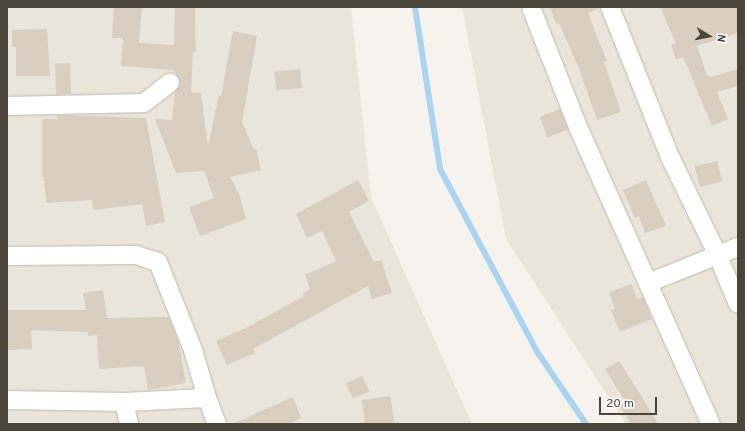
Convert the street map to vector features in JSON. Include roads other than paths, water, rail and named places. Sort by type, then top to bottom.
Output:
[{"type":"street","points":[[610,7],[670,157],[717,254],[738,304]]},
{"type":"street","points":[[532,10],[578,127],[711,424]]},
{"type":"street","points":[[7,106],[144,104],[170,83]]},
{"type":"street","points":[[648,283],[717,254],[738,247]]},
{"type":"street","points":[[7,256],[136,255],[158,262],[193,350],[207,398],[217,424]]},
{"type":"street","points":[[7,400],[124,402],[207,398]]},
{"type":"street","points":[[124,402],[129,424]]},
{"type":"waterway","points":[[415,7],[440,169],[538,353],[586,424]]}]
